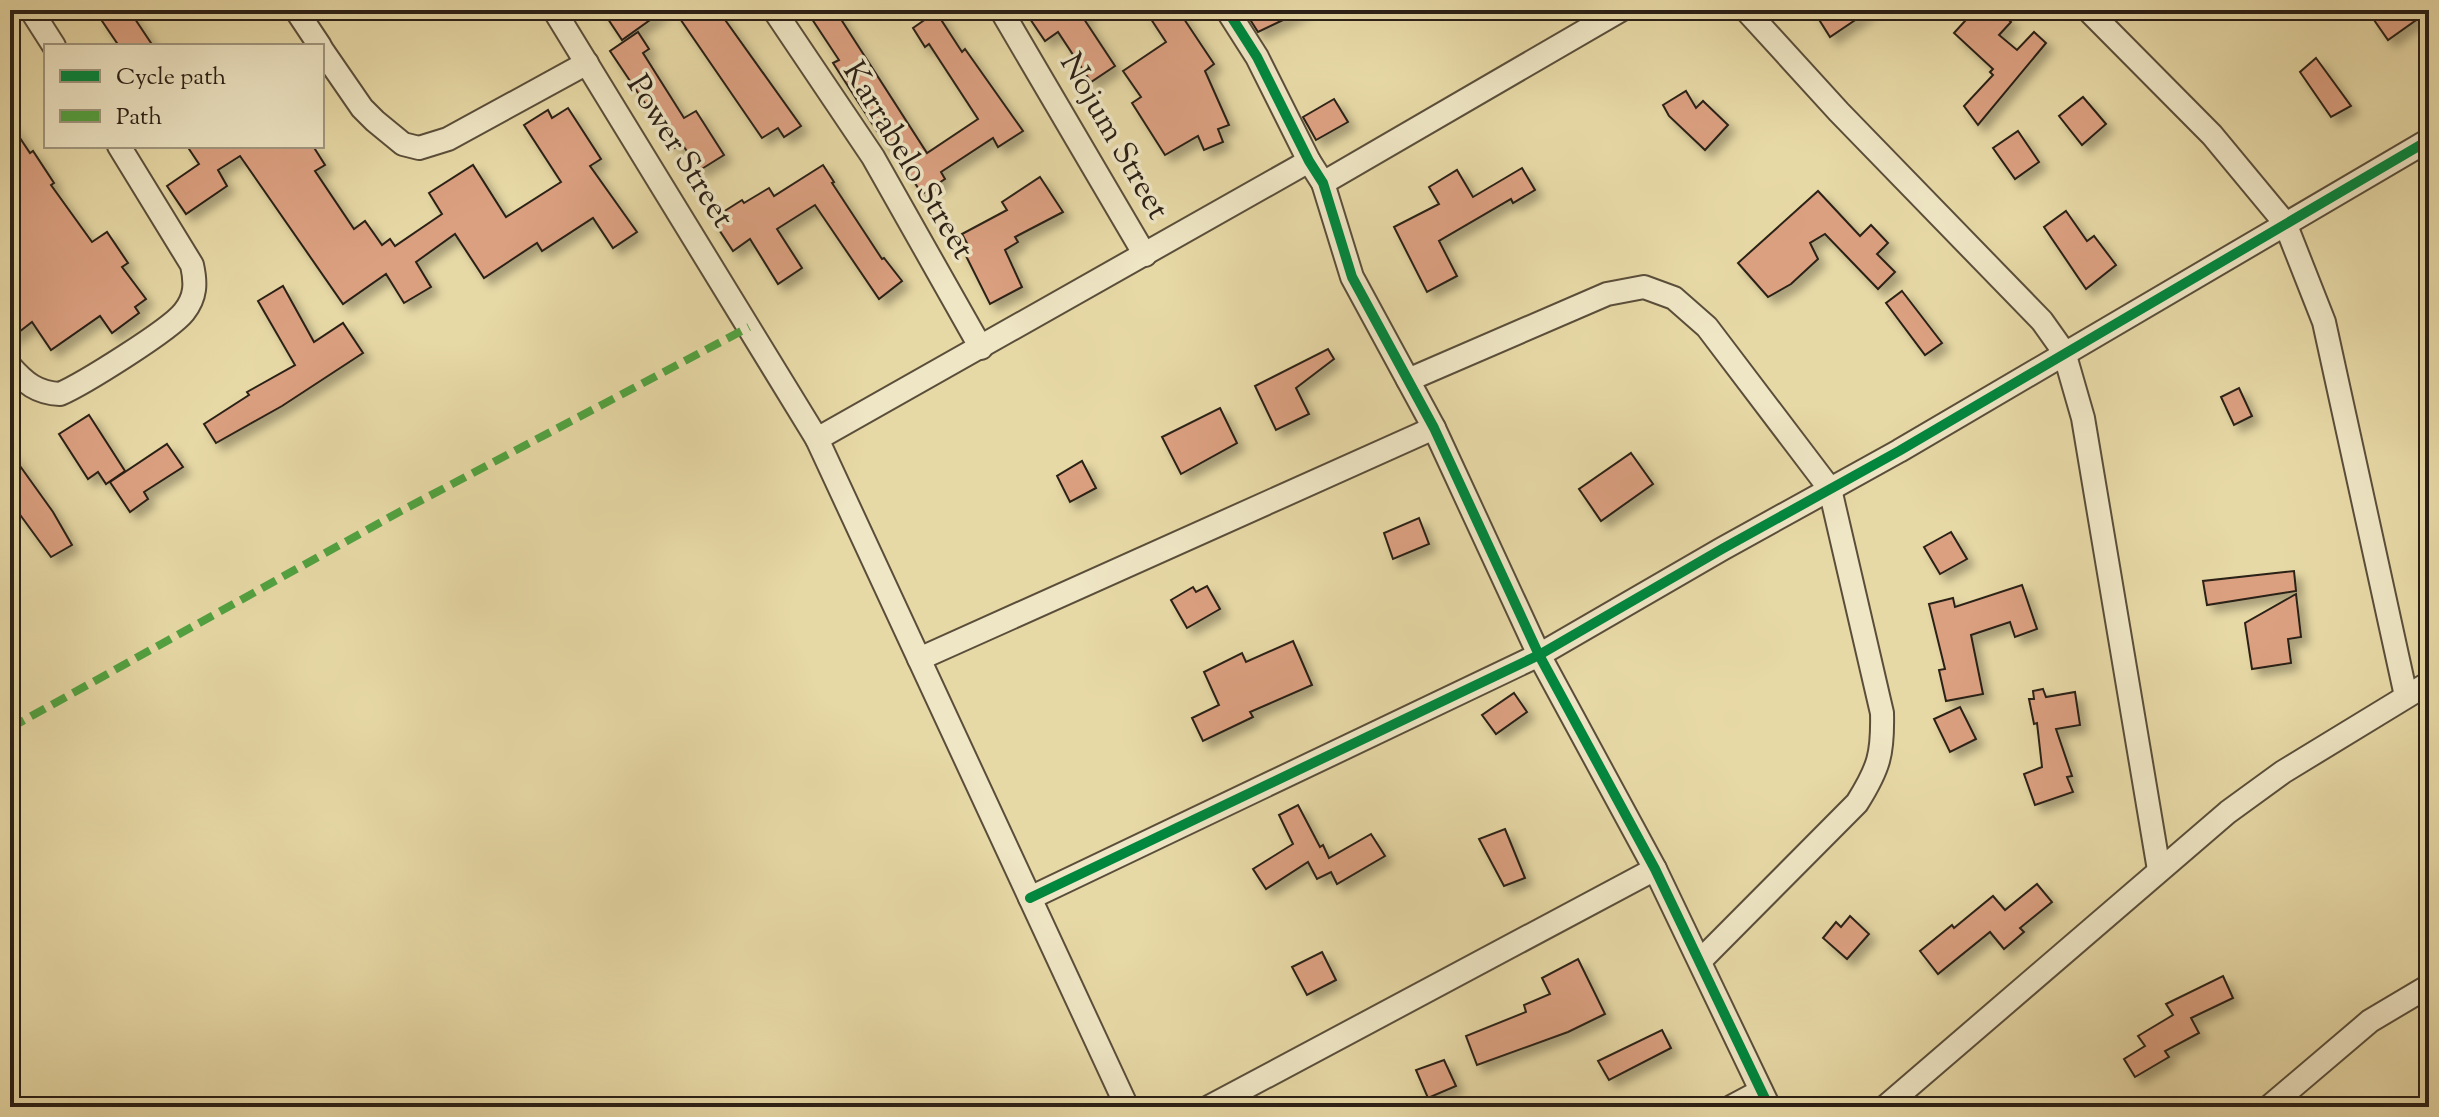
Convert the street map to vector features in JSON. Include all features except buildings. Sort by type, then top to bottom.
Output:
[{"type":"street","points":[[31,10],[53,44]]},
{"type":"street","points":[[296,10],[318,44]]},
{"type":"street","name":"Power Street","points":[[554,10],[817,439],[1127,1107]]},
{"type":"street","name":"Karrabelo Street","points":[[774,10],[873,157],[981,348]]},
{"type":"street","name":"Nojum Street","points":[[1001,10],[1145,255]]},
{"type":"street","points":[[1227,10],[1257,57],[1323,183],[1352,277],[1434,428],[1539,655],[1655,869],[1765,1099],[1731,1107]]},
{"type":"street","points":[[1323,183],[1621,10]]},
{"type":"street","points":[[1746,10],[1877,153],[2017,294],[2042,321],[2064,352],[2083,418],[2159,870]]},
{"type":"street","points":[[2088,10],[2212,135],[2285,223],[2324,322],[2406,696]]},
{"type":"street","points":[[324,52],[362,108],[391,135],[419,148],[448,139],[587,63]]},
{"type":"street","points":[[1030,898],[1539,655],[1899,451],[2429,140]]},
{"type":"street","points":[[10,366],[28,385],[60,394],[161,331],[183,314],[192,299],[196,284],[192,265],[120,148]]},
{"type":"street","points":[[817,439],[1309,161]]},
{"type":"street","points":[[1408,380],[1607,294],[1644,287],[1674,298],[1707,327],[1830,489],[1882,713],[1883,746],[1874,776],[1857,803],[1700,961]]},
{"type":"street","points":[[919,659],[1434,428]]},
{"type":"street","points":[[1885,1107],[2228,812],[2283,772],[2429,683]]},
{"type":"street","points":[[1209,1107],[1655,869]]},
{"type":"street","points":[[2269,1107],[2370,1021],[2429,986]]},
{"type":"marked path","points":[[10,728],[401,511],[749,327]]},
{"type":"cycle path","points":[[1227,10],[1257,57],[1323,183],[1352,277],[1434,428],[1539,655],[1655,869],[1769,1107]]},
{"type":"cycle path","points":[[1030,898],[1539,655],[1899,451],[2429,140]]}]
